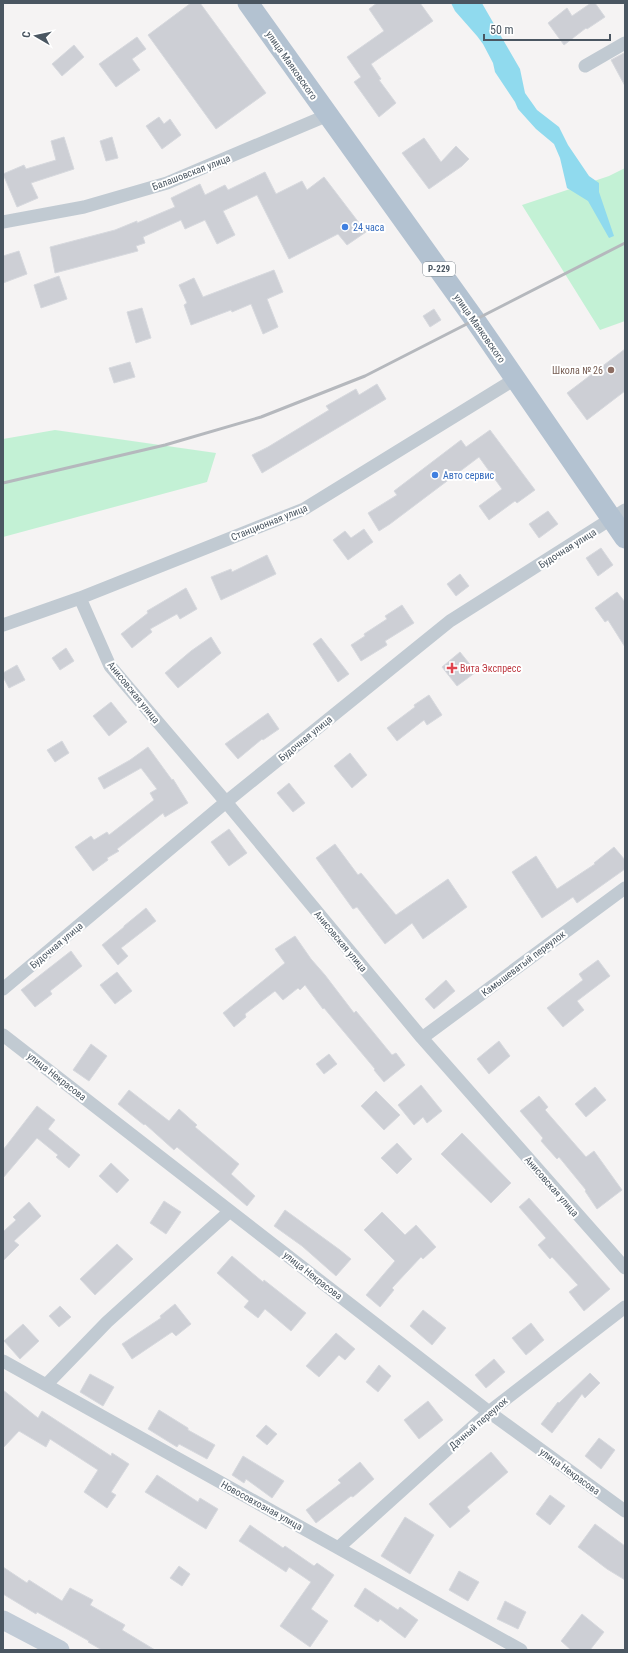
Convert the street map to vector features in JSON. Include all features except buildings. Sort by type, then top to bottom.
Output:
[{"type":"main road","name":"улица Маяковского","points":[[248,3],[475,320],[515,379],[618,515],[625,538]]},
{"type":"street","points":[[586,66],[625,44]]},
{"type":"street","name":"Балашовская улица","points":[[4,221],[84,207],[167,183],[328,115]]},
{"type":"street","name":"Станционная улица","points":[[3,626],[80,598],[304,509],[515,379]]},
{"type":"street","name":"Будочная улица","points":[[3,989],[226,802],[450,621],[618,515]]},
{"type":"street","name":"Анисовская улица","points":[[80,598],[110,666],[226,802],[422,1038],[625,1268]]},
{"type":"street","name":"Камышеватый переулок","points":[[422,1038],[625,888]]},
{"type":"street","name":"улица Некрасова","points":[[3,1035],[489,1412],[625,1511]]},
{"type":"street","points":[[46,1385],[107,1322],[230,1211]]},
{"type":"street","name":"Дачный переулок","points":[[338,1548],[489,1412],[625,1307]]},
{"type":"street","name":"Новосовхозная улица","points":[[3,1361],[521,1650]]},
{"type":"street","points":[[3,1620],[60,1650]]},
{"type":"green space","points":[[625,168],[625,321],[600,330],[522,205],[609,176]]},
{"type":"green space","points":[[55,430],[216,453],[207,482],[3,537],[3,439]]},
{"type":"water","points":[[451,3],[482,3],[520,69],[525,93],[537,110],[559,127],[568,145],[589,176],[599,183],[599,192],[614,236],[609,238],[588,201],[567,188],[560,158],[554,144],[536,129],[518,109],[495,72],[493,63],[483,44],[455,11]]},
{"type":"railway","points":[[3,483],[165,445],[261,417],[365,376],[625,243]]},
{"type":"place","name":"24 часа","points":[[345,227]]},
{"type":"place","name":"Школа № 26","points":[[611,370]]},
{"type":"place","name":"Авто сервис","points":[[435,475]]},
{"type":"place","name":"Вита Экспресс","points":[[452,668]]}]
